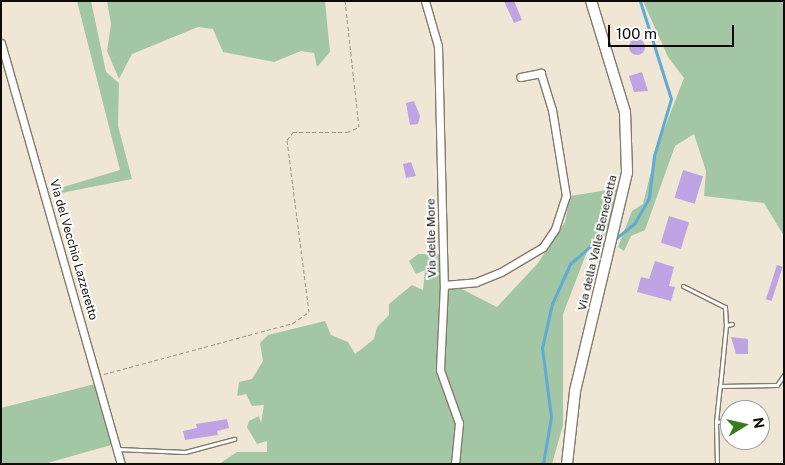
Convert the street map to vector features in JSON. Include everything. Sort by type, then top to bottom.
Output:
[{"type":"main road","name":"Via della Valle Benedetta","points":[[567,464],[575,391],[615,232],[629,142],[625,112],[591,1]]},
{"type":"street","name":"Via delle More","points":[[426,1],[438,46],[444,285],[476,282],[501,272],[542,246],[555,229],[566,196],[552,110],[541,74],[520,77]]},
{"type":"street","name":"Via del Vecchio Lazzeretto","points":[[1,43],[3,57],[11,76],[54,234],[97,376],[119,462]]},
{"type":"street","points":[[444,285],[440,370],[459,423],[456,464]]},
{"type":"lane","points":[[683,286],[725,307],[726,325],[716,422],[717,464]]},
{"type":"lane","points":[[726,325],[732,324]]},
{"type":"lane","points":[[720,386],[777,385],[784,375]]},
{"type":"lane","points":[[716,422],[720,422]]},
{"type":"lane","points":[[117,449],[185,452],[234,440]]},
{"type":"path","points":[[97,376],[292,323],[309,312],[287,140],[293,132],[347,132],[358,127],[345,1]]},
{"type":"green space","points":[[77,1],[91,1],[106,72],[119,83],[118,126],[132,179],[51,195],[53,190],[120,170]]},
{"type":"green space","points":[[107,1],[325,1],[330,52],[317,67],[314,53],[301,51],[274,62],[223,52],[213,29],[198,27],[132,54],[119,79],[107,51],[111,24]]},
{"type":"green space","points":[[643,1],[784,1],[784,236],[764,203],[704,196],[706,171],[694,134],[675,146],[645,230],[631,236],[624,251],[618,247],[632,211],[643,204],[657,147],[684,78],[668,57]]},
{"type":"green space","points":[[620,188],[608,233],[588,249],[563,314],[563,425],[552,464],[219,464],[237,452],[267,452],[267,441],[257,444],[247,427],[249,421],[259,416],[261,423],[264,405],[252,406],[246,394],[237,396],[239,382],[252,379],[263,361],[260,343],[268,335],[325,321],[331,335],[348,342],[355,354],[374,339],[377,327],[389,315],[389,304],[412,285],[423,290],[425,270],[416,274],[409,261],[418,254],[441,254],[444,280],[497,307],[538,263],[565,222],[570,196]]},
{"type":"green space","points":[[95,384],[111,445],[44,464],[1,464],[1,408]]},
{"type":"building","points":[[504,1],[514,1],[522,20],[514,23]]},
{"type":"building","points":[[634,39],[640,39],[645,44],[643,53],[634,55],[629,50],[629,44]]},
{"type":"building","points":[[642,72],[648,91],[634,92],[629,76]]},
{"type":"building","points":[[414,101],[420,116],[418,124],[410,125],[406,103]]},
{"type":"building","points":[[411,162],[416,176],[406,178],[403,164]]},
{"type":"building","points":[[683,170],[703,176],[695,204],[675,198]]},
{"type":"building","points":[[669,216],[689,222],[681,249],[661,243]]},
{"type":"building","points":[[655,261],[674,267],[669,286],[675,287],[671,301],[637,292],[641,277],[649,279]]},
{"type":"building","points":[[777,265],[783,267],[772,301],[766,299]]},
{"type":"building","points":[[731,337],[748,339],[748,354],[736,354]]},
{"type":"building","points":[[227,419],[229,428],[217,431],[218,435],[185,440],[183,431],[197,428],[196,424]]},
{"type":"waterway","points":[[614,240],[634,224],[649,198],[654,156],[671,99],[640,1]]},
{"type":"waterway","points":[[543,464],[551,417],[542,348],[552,304],[570,264],[591,246],[607,243]]}]
